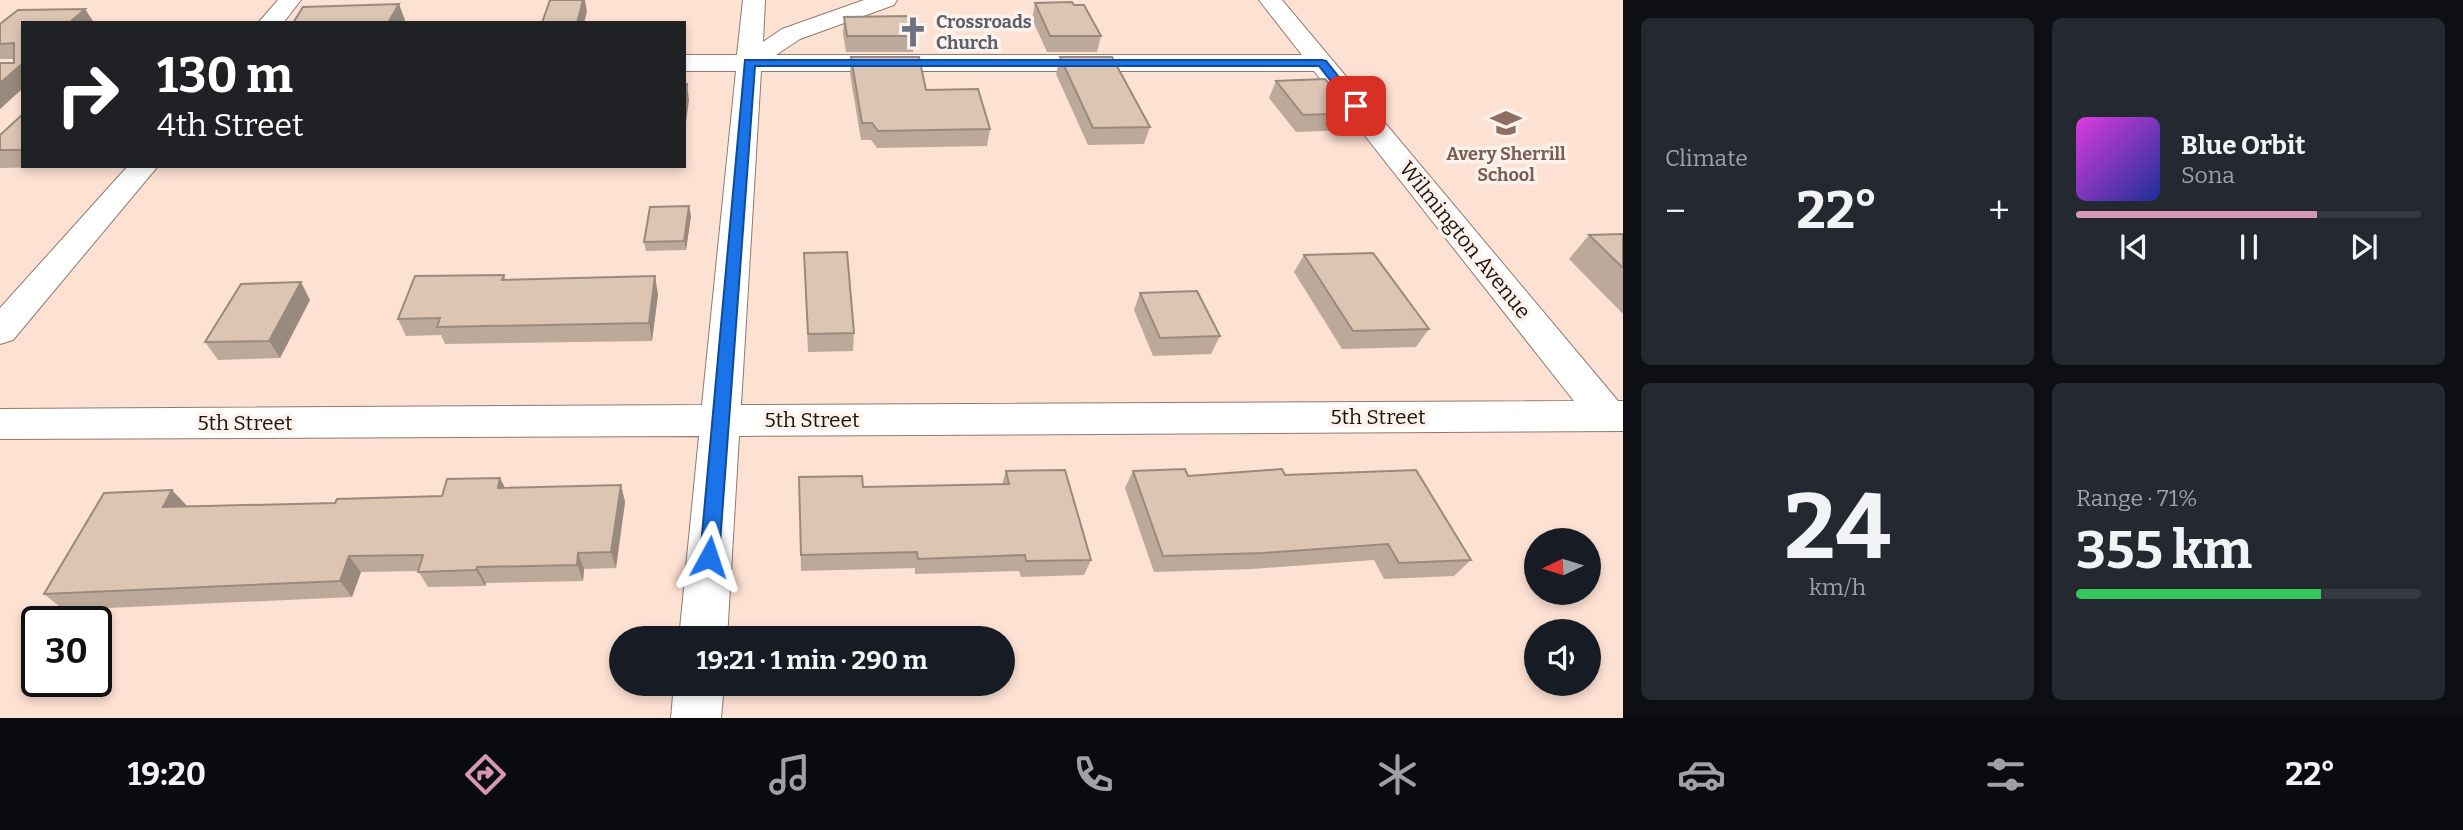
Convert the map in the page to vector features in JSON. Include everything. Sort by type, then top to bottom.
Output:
[{"type":"street","points":[[272,21],[290,0]]},
{"type":"street","points":[[704,626],[754,0]]},
{"type":"street","points":[[749,62],[791,34],[886,0]]},
{"type":"street","name":"Wilmington Avenue","points":[[1270,0],[1615,416]]},
{"type":"street","points":[[686,63],[1322,63]]},
{"type":"street","points":[[0,331],[142,168]]},
{"type":"street","name":"5th Street","points":[[0,424],[1615,416]]},
{"type":"street","points":[[696,718],[698,696]]},
{"type":"building","points":[[550,0],[583,0],[578,21],[543,21]]},
{"type":"building","points":[[1072,2],[1074,5],[1084,5],[1101,36],[1050,36],[1035,3]]},
{"type":"building","points":[[399,4],[389,21],[294,21],[303,7]]},
{"type":"building","points":[[85,9],[71,21],[21,21],[21,65],[0,83],[0,63],[14,63],[14,43],[0,44],[0,24],[18,10]]},
{"type":"building","points":[[909,16],[914,36],[847,36],[844,17]]},
{"type":"building","points":[[851,57],[919,57],[926,90],[978,89],[990,129],[878,131],[872,123],[862,123]]},
{"type":"building","points":[[1060,57],[1112,57],[1150,127],[1093,128]]},
{"type":"building","points":[[1325,79],[1354,113],[1303,115],[1276,81]]},
{"type":"building","points":[[21,116],[21,150],[0,150],[0,135]]},
{"type":"building","points":[[689,206],[684,241],[644,242],[650,207]]},
{"type":"building","points":[[1623,234],[1623,268],[1589,235]]},
{"type":"building","points":[[847,252],[854,333],[808,334],[804,253]]},
{"type":"building","points":[[1373,253],[1429,329],[1353,331],[1304,255]]},
{"type":"building","points":[[504,275],[502,280],[655,276],[649,323],[437,327],[440,318],[398,319],[415,276]]},
{"type":"building","points":[[301,282],[269,341],[205,342],[241,284]]},
{"type":"building","points":[[1197,291],[1220,336],[1160,338],[1140,293]]},
{"type":"building","points":[[1185,469],[1188,476],[1282,469],[1285,475],[1416,470],[1471,560],[1399,563],[1388,544],[1263,553],[1163,556],[1133,471]]},
{"type":"building","points":[[1065,470],[1091,560],[1026,561],[1025,555],[918,559],[917,552],[801,555],[799,477],[862,476],[863,487],[1009,484],[1006,471]]},
{"type":"building","points":[[500,478],[498,488],[621,485],[611,552],[578,553],[577,565],[477,567],[476,570],[418,572],[423,555],[349,556],[340,581],[44,594],[104,493],[172,490],[163,507],[335,503],[337,499],[442,496],[447,479]]},
{"type":"place","name":"Crossroads Church","points":[[913,32]]},
{"type":"place","name":"Avery Sherrill School","points":[[1506,123]]},
{"type":"route","points":[[709,557],[749,62],[1322,63],[1356,106]]}]
